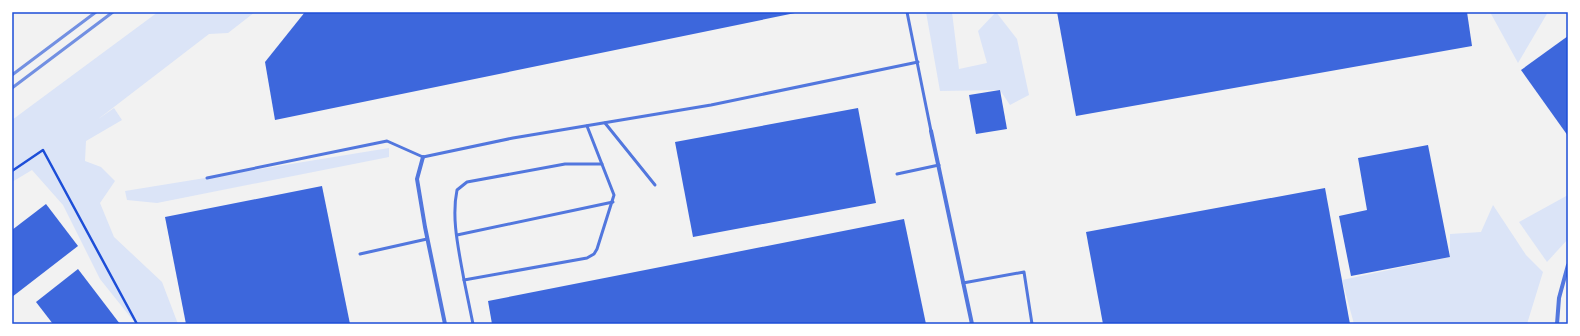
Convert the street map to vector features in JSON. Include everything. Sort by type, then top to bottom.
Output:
[{"type":"street","points":[[931,130],[972,324]]},
{"type":"street","points":[[423,157],[417,179],[427,239],[445,324]]},
{"type":"street","points":[[1556,324],[1559,298],[1568,265]]},
{"type":"lane","points":[[907,12],[931,130]]},
{"type":"lane","points":[[207,178],[388,142],[423,157],[512,138],[711,106],[918,62]]},
{"type":"lane","points":[[604,123],[655,185]]},
{"type":"lane","points":[[464,280],[587,258],[594,254],[613,202],[612,189],[587,126]]},
{"type":"lane","points":[[473,324],[457,236],[454,203],[457,190],[467,182],[565,164],[602,164]]},
{"type":"lane","points":[[898,174],[939,165]]},
{"type":"lane","points":[[457,236],[613,202]]},
{"type":"lane","points":[[360,254],[427,239]]},
{"type":"lane","points":[[963,283],[1024,272],[1032,324]]},
{"type":"path","points":[[12,171],[43,150],[137,324]]},
{"type":"shaded area","points":[[158,12],[255,12],[228,33],[209,34],[97,120],[114,108],[122,120],[86,141],[85,161],[101,167],[115,181],[100,203],[114,237],[162,282],[178,324],[136,324],[100,279],[63,205],[32,170],[12,182],[12,120]]},
{"type":"shaded area","points":[[926,12],[952,12],[959,69],[987,63],[978,31],[996,12],[1017,39],[1029,95],[1010,105],[1000,90],[940,91]]},
{"type":"shaded area","points":[[1490,12],[1548,12],[1518,63]]},
{"type":"shaded area","points":[[389,148],[389,157],[157,203],[127,200],[125,191]]},
{"type":"shaded area","points":[[1568,195],[1568,239],[1547,262],[1519,222]]},
{"type":"shaded area","points":[[1493,205],[1526,255],[1543,272],[1527,324],[1354,324],[1342,280],[1450,257],[1450,234],[1481,232]]},
{"type":"building","points":[[305,12],[795,13],[275,120],[265,62]]},
{"type":"building","points":[[1057,12],[1467,12],[1472,46],[1076,116]]},
{"type":"building","points":[[1568,36],[1568,136],[1521,70]]},
{"type":"building","points":[[1000,90],[1007,129],[976,134],[969,95]]},
{"type":"building","points":[[858,108],[876,203],[693,237],[675,142]]},
{"type":"building","points":[[1428,145],[1450,257],[1351,276],[1339,216],[1367,210],[1358,158]]},
{"type":"building","points":[[322,186],[350,324],[186,324],[165,217]]},
{"type":"building","points":[[1325,188],[1350,324],[1103,324],[1086,232]]},
{"type":"building","points":[[46,204],[78,246],[12,297],[12,230]]},
{"type":"building","points":[[904,219],[926,324],[492,324],[488,301]]},
{"type":"building","points":[[78,269],[120,324],[53,324],[36,302]]},
{"type":"railway","points":[[12,75],[96,12]]},
{"type":"railway","points":[[12,88],[113,12]]}]
